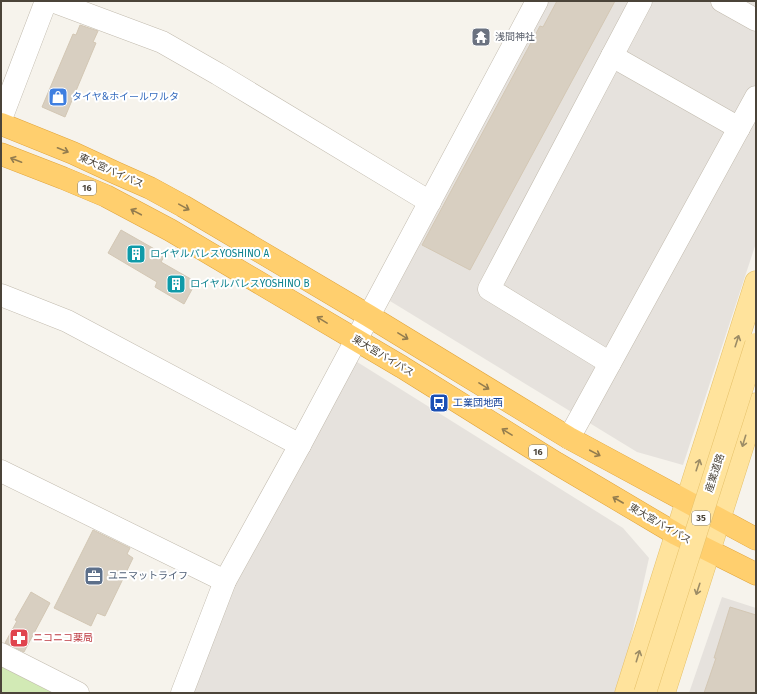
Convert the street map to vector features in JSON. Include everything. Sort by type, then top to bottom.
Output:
[{"type":"highway","name":"東大宮バイパス","points":[[1,124],[73,153],[150,188],[261,251],[569,438],[756,539]]},
{"type":"highway","name":"東大宮バイパス","points":[[1,154],[77,184],[137,212],[402,367],[556,463],[676,534],[756,574]]},
{"type":"main road","name":"35","points":[[626,693],[756,282]]},
{"type":"main road","name":"産業道路","points":[[645,693],[756,344]]},
{"type":"main road","name":"35","points":[[664,693],[756,404]]},
{"type":"street","points":[[1,119],[46,1]]},
{"type":"street","points":[[52,1],[162,42],[218,74],[430,202]]},
{"type":"street","points":[[182,693],[225,581],[300,445],[537,1]]},
{"type":"street","points":[[610,362],[489,289],[641,1]]},
{"type":"street","points":[[722,1],[756,20]]},
{"type":"street","points":[[612,56],[739,128]]},
{"type":"street","points":[[569,438],[756,97]]},
{"type":"street","points":[[1,295],[67,321],[300,445]]},
{"type":"street","points":[[1,471],[225,581]]},
{"type":"street","points":[[1,654],[78,693]]},
{"type":"shaded area","points":[[548,1],[756,1],[756,243],[683,465],[637,452],[390,301]]},
{"type":"shaded area","points":[[354,360],[623,528],[649,558],[623,675],[617,693],[190,693],[233,585]]},
{"type":"shaded area","points":[[722,597],[756,608],[756,693],[689,693]]},
{"type":"green space","points":[[1,661],[64,693],[1,693]]},
{"type":"building","points":[[557,1],[615,1],[470,270],[422,245],[540,26],[543,27]]},
{"type":"building","points":[[80,25],[98,31],[93,42],[96,43],[65,117],[42,107],[73,34],[76,35]]},
{"type":"building","points":[[121,230],[165,255],[161,262],[196,282],[184,304],[155,287],[157,282],[108,253]]},
{"type":"building","points":[[93,530],[130,548],[127,554],[133,558],[105,616],[97,613],[91,626],[54,608]]},
{"type":"building","points":[[31,592],[50,603],[24,652],[5,643],[17,621],[15,620]]},
{"type":"building","points":[[730,607],[756,615],[756,693],[704,693],[716,658],[714,658]]},
{"type":"place","name":"浅間神社","points":[[481,37]]},
{"type":"place","name":"タイヤ&ホイールワルタ","points":[[58,97]]},
{"type":"place","name":"ロイヤルパレスYOSHINO A","points":[[136,254]]},
{"type":"place","name":"ロイヤルパレスYOSHINO B","points":[[176,284]]},
{"type":"place","name":"工業団地西","points":[[439,403]]},
{"type":"place","name":"ユニマットライフ","points":[[94,576]]},
{"type":"place","name":"ニコニコ薬局","points":[[19,638]]}]
